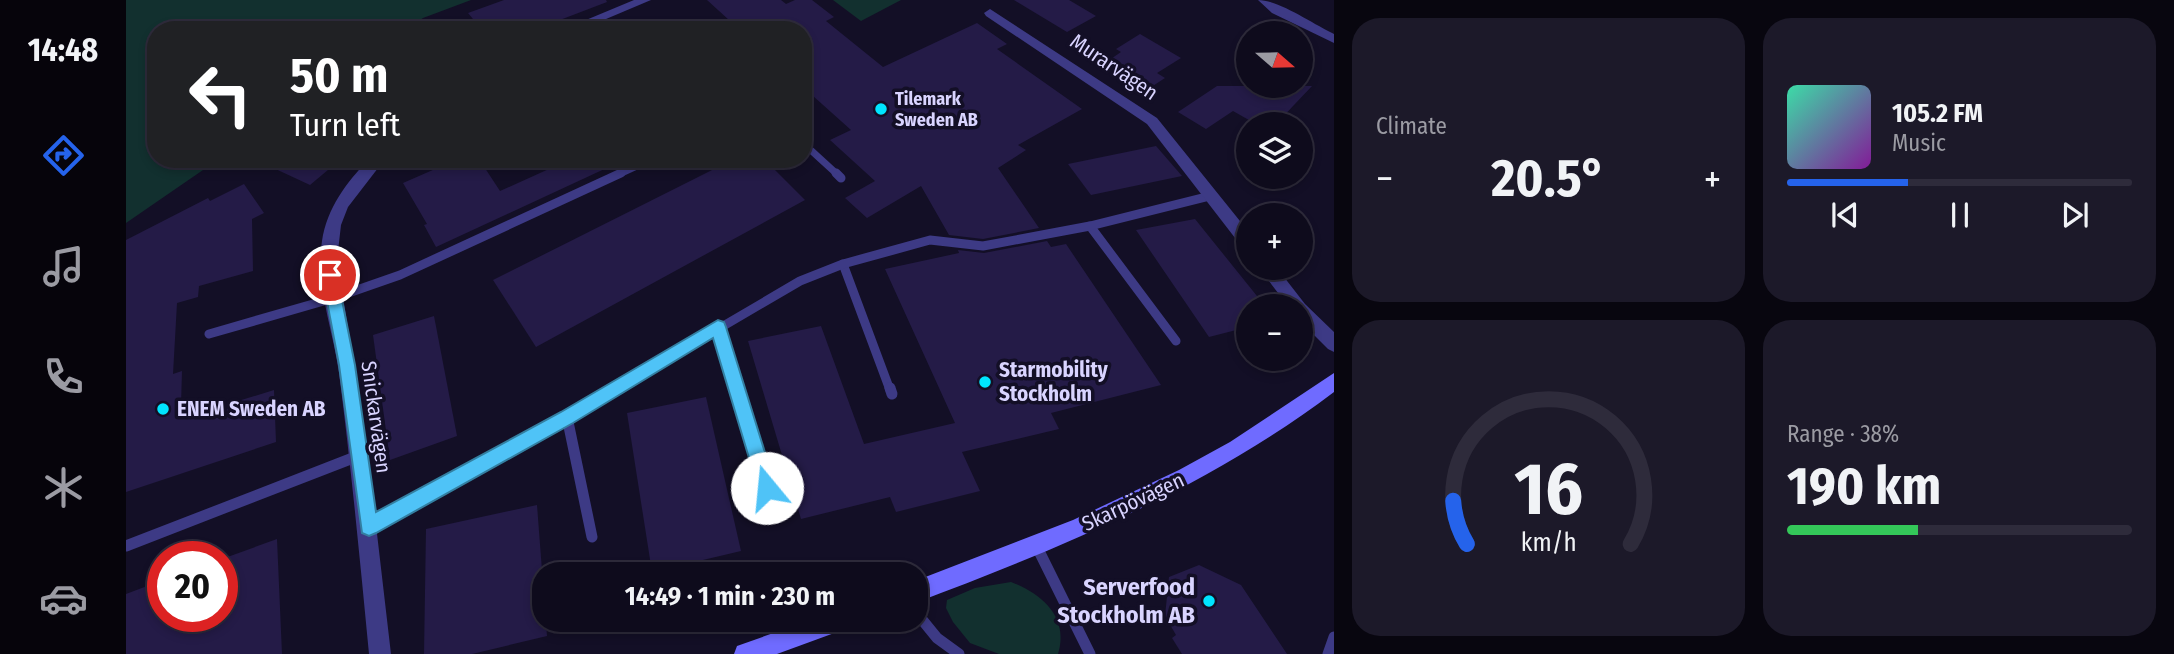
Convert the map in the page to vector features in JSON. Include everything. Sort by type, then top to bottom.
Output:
[{"type":"street","points":[[591,21],[645,0]]},
{"type":"street","points":[[1264,0],[1286,16],[1334,39]]},
{"type":"street","name":"Murarvägen","points":[[990,13],[1152,121],[1236,228]]},
{"type":"street","name":"Snickarvägen","points":[[371,168],[342,203],[332,226],[330,275],[347,365],[369,527],[380,654]]},
{"type":"street","points":[[1277,280],[1288,294]]},
{"type":"street","points":[[1313,322],[1334,344]]},
{"type":"street","name":"Skarpövägen","points":[[928,587],[1037,547],[1186,478],[1295,413],[1334,381]]},
{"type":"street","points":[[744,654],[806,632]]},
{"type":"lane","points":[[812,151],[841,178]]},
{"type":"lane","points":[[209,334],[334,298],[400,275],[632,168]]},
{"type":"lane","points":[[369,527],[567,417],[800,281],[843,264],[930,240],[983,246],[1090,226],[1210,196]]},
{"type":"lane","points":[[1090,226],[1176,341]]},
{"type":"lane","points":[[843,264],[892,394]]},
{"type":"lane","points":[[718,327],[775,514]]},
{"type":"lane","points":[[567,417],[592,537]]},
{"type":"lane","points":[[126,547],[358,456]]},
{"type":"lane","points":[[1037,547],[1090,654]]},
{"type":"lane","points":[[928,627],[937,638],[959,654]]},
{"type":"lane","points":[[1328,654],[1334,636]]},
{"type":"green space","points":[[126,0],[471,0],[419,21],[147,21],[147,168],[206,168],[126,223]]},
{"type":"green space","points":[[833,0],[901,0],[861,21]]},
{"type":"green space","points":[[1011,582],[1033,593],[1051,609],[1060,629],[1058,654],[999,654],[970,643],[953,622],[946,608],[947,600],[975,588]]},
{"type":"building","points":[[504,0],[607,2],[557,21],[475,21],[468,13]]},
{"type":"building","points":[[707,0],[781,0],[786,4],[795,0],[812,0],[834,17],[826,21],[883,67],[977,23],[1007,44],[997,49],[1082,109],[1018,145],[1026,150],[998,168],[1039,228],[983,239],[949,235],[921,186],[867,218],[845,198],[875,181],[830,140],[851,130],[812,95],[812,21],[730,21]]},
{"type":"building","points":[[1014,0],[1069,0],[1096,16],[1067,32]]},
{"type":"building","points":[[1140,34],[1181,58],[1157,73],[1165,78],[1145,91],[1102,65],[1121,52],[1116,49]]},
{"type":"building","points":[[1217,86],[1236,86],[1236,98],[1301,98],[1287,112],[1233,111],[1206,129],[1178,112]]},
{"type":"building","points":[[1156,146],[1182,176],[1091,195],[1068,164]]},
{"type":"building","points":[[273,168],[330,168],[310,185]]},
{"type":"building","points":[[437,168],[485,168],[500,191],[551,168],[607,168],[436,247],[424,225],[427,224],[403,183]]},
{"type":"building","points":[[716,168],[773,168],[805,200],[536,347],[493,280]]},
{"type":"building","points":[[244,184],[264,213],[252,219],[253,271],[199,286],[198,297],[177,303],[173,374],[182,371],[181,405],[199,399],[199,413],[274,390],[276,442],[126,492],[126,240],[208,198],[210,201]]},
{"type":"building","points":[[1195,219],[1236,270],[1236,280],[1244,280],[1255,294],[1236,294],[1236,330],[1209,337],[1136,230]]},
{"type":"building","name":"Starmobility Stockholm","points":[[1047,241],[1051,247],[1066,244],[1161,385],[1051,413],[1059,429],[962,452],[980,491],[896,512],[890,497],[801,519],[748,341],[821,326],[864,444],[955,423],[885,269],[959,253],[958,250],[984,253]]},
{"type":"building","points":[[434,316],[457,436],[390,460],[373,335]]},
{"type":"building","points":[[706,397],[741,551],[694,562],[650,562],[627,413]]},
{"type":"building","points":[[537,505],[541,562],[532,562],[532,632],[547,632],[547,636],[472,654],[424,654],[426,529]]},
{"type":"building","points":[[277,539],[282,654],[126,654],[126,594],[147,586],[147,632],[238,632],[238,553]]},
{"type":"building","name":"Serverfood Stockholm AB","points":[[1199,565],[1241,585],[1287,654],[1182,654],[1172,638],[1176,635],[1165,616],[1169,577]]},
{"type":"place","name":"Tilemark Sweden AB","points":[[881,109]]},
{"type":"place","name":"Starmobility Stockholm","points":[[985,382]]},
{"type":"place","name":"ENEM Sweden AB","points":[[163,409]]},
{"type":"place","name":"Serverfood Stockholm AB","points":[[1209,601]]},
{"type":"route","points":[[330,275],[347,365],[369,527],[567,417],[718,327],[767,488]]}]
